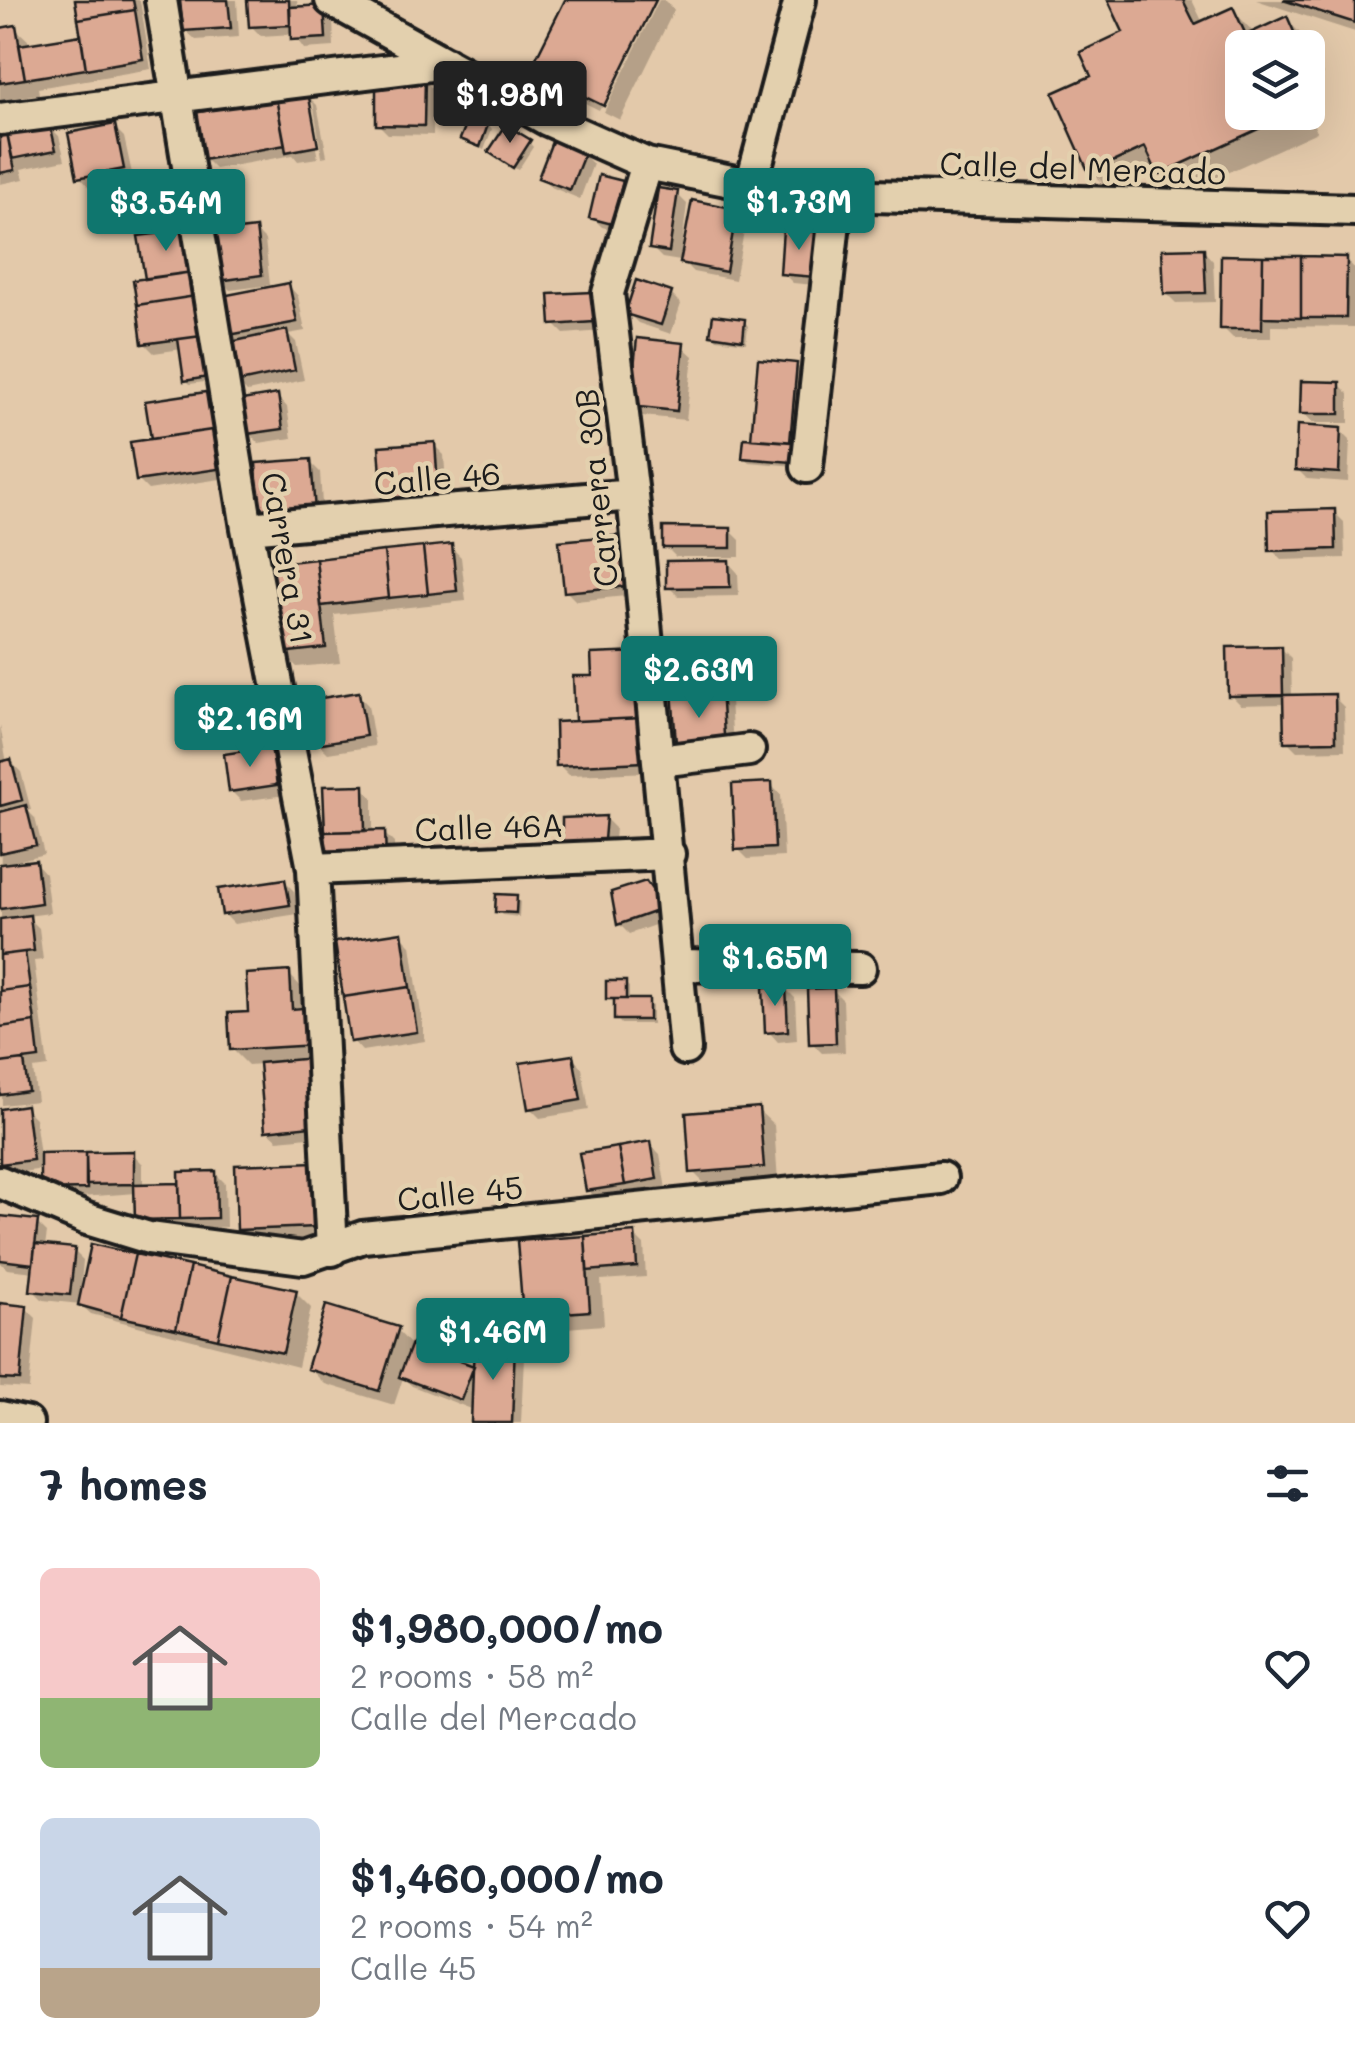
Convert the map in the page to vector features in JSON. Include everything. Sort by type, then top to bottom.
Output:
[{"type":"street","name":"Carrera 31","points":[[161,0],[247,528],[312,869],[332,1250]]},
{"type":"street","name":"Calle del Mercado","points":[[331,0],[548,120],[646,164],[751,185],[837,195],[1355,210]]},
{"type":"street","points":[[751,185],[800,0]]},
{"type":"street","points":[[0,119],[446,62]]},
{"type":"street","name":"Carrera 30B","points":[[646,164],[608,293],[632,495],[685,1049]]},
{"type":"street","points":[[807,467],[837,195]]},
{"type":"street","name":"Calle 46","points":[[247,528],[632,495]]},
{"type":"street","points":[[659,761],[749,750]]},
{"type":"street","name":"Calle 46A","points":[[312,869],[668,854]]},
{"type":"street","points":[[679,966],[860,968]]},
{"type":"street","name":"Calle 45","points":[[0,1182],[86,1219],[149,1238],[302,1258],[363,1236],[941,1178]]},
{"type":"street","points":[[0,1417],[27,1423]]},
{"type":"building","points":[[75,0],[133,0],[135,10],[78,19]]},
{"type":"building","points":[[180,0],[228,0],[231,28],[183,31]]},
{"type":"building","points":[[247,0],[289,0],[290,25],[249,27]]},
{"type":"building","points":[[565,0],[656,0],[604,106],[530,70]]},
{"type":"building","points":[[1108,0],[1183,0],[1195,24],[1233,7],[1244,30],[1225,30],[1225,130],[1256,130],[1158,175],[1145,147],[1089,173],[1053,93],[1091,76],[1080,52],[1123,32]]},
{"type":"building","points":[[1283,0],[1355,0],[1355,23]]},
{"type":"building","points":[[324,5],[326,38],[291,40],[290,7]]},
{"type":"building","points":[[135,10],[143,59],[86,69],[78,19]]},
{"type":"building","points":[[1287,16],[1293,30],[1257,30]]},
{"type":"building","points":[[16,25],[25,79],[0,83],[0,28]]},
{"type":"building","points":[[81,35],[86,69],[25,79],[19,45]]},
{"type":"building","points":[[376,77],[425,78],[424,126],[376,125]]},
{"type":"building","points":[[308,92],[318,146],[286,152],[276,98]]},
{"type":"building","points":[[276,98],[285,145],[203,160],[194,113]]},
{"type":"building","points":[[470,115],[489,122],[480,147],[460,139]]},
{"type":"building","points":[[50,124],[56,150],[12,159],[7,133]]},
{"type":"building","points":[[115,124],[124,169],[77,178],[68,133]]},
{"type":"building","points":[[506,125],[531,140],[513,168],[488,152]]},
{"type":"building","points":[[7,133],[15,170],[0,173],[0,134]]},
{"type":"building","points":[[553,139],[585,152],[570,190],[538,178]]},
{"type":"building","points":[[599,175],[623,181],[612,224],[589,218]]},
{"type":"building","points":[[658,188],[678,191],[669,252],[649,249]]},
{"type":"building","points":[[692,200],[737,209],[726,272],[680,263]]},
{"type":"building","points":[[256,228],[262,275],[218,281],[212,233]]},
{"type":"building","points":[[783,229],[818,232],[815,277],[780,274]]},
{"type":"building","points":[[187,230],[193,272],[145,279],[138,236]]},
{"type":"building","points":[[1204,248],[1206,293],[1164,294],[1162,249]]},
{"type":"building","points":[[1221,255],[1263,256],[1262,329],[1220,329]]},
{"type":"building","points":[[1263,256],[1301,256],[1301,318],[1262,317]]},
{"type":"building","points":[[1301,256],[1347,257],[1346,318],[1301,318]]},
{"type":"building","points":[[193,272],[196,296],[137,305],[133,280]]},
{"type":"building","points":[[636,280],[672,292],[661,325],[625,314]]},
{"type":"building","points":[[289,283],[297,322],[224,336],[217,297]]},
{"type":"building","points":[[592,292],[594,322],[551,325],[549,294]]},
{"type":"building","points":[[196,296],[202,336],[142,344],[137,305]]},
{"type":"building","points":[[713,315],[745,319],[743,340],[710,335]]},
{"type":"building","points":[[287,330],[295,370],[235,383],[226,343]]},
{"type":"building","points":[[202,336],[208,377],[184,381],[178,339]]},
{"type":"building","points":[[637,338],[684,343],[677,411],[630,406]]},
{"type":"building","points":[[758,359],[797,363],[790,442],[751,439]]},
{"type":"building","points":[[1301,381],[1340,382],[1340,414],[1300,414]]},
{"type":"building","points":[[206,392],[212,430],[151,439],[145,401]]},
{"type":"building","points":[[278,394],[283,429],[247,434],[242,400]]},
{"type":"building","points":[[1297,425],[1341,428],[1339,473],[1295,470]]},
{"type":"building","points":[[212,430],[218,469],[136,481],[130,442]]},
{"type":"building","points":[[744,438],[794,442],[792,462],[742,458]]},
{"type":"building","points":[[435,442],[439,502],[383,506],[379,446]]},
{"type":"building","points":[[311,459],[315,511],[259,515],[256,463]]},
{"type":"building","points":[[1335,509],[1336,549],[1269,551],[1268,511]]},
{"type":"building","points":[[663,527],[731,528],[731,548],[663,548]]},
{"type":"building","points":[[623,535],[628,586],[564,592],[559,541]]},
{"type":"building","points":[[452,544],[457,591],[428,594],[423,547]]},
{"type":"building","points":[[423,547],[428,594],[389,598],[384,551]]},
{"type":"building","points":[[384,551],[389,598],[321,606],[316,559]]},
{"type":"building","points":[[316,559],[326,648],[279,653],[270,564]]},
{"type":"building","points":[[729,560],[730,587],[666,588],[666,561]]},
{"type":"building","points":[[1282,646],[1283,695],[1228,696],[1227,647]]},
{"type":"building","points":[[641,652],[643,718],[575,721],[573,676],[592,676],[591,654]]},
{"type":"building","points":[[721,687],[725,752],[677,756],[672,691]]},
{"type":"building","points":[[359,692],[366,736],[316,744],[309,700]]},
{"type":"building","points":[[1335,694],[1336,741],[1284,742],[1283,695]]},
{"type":"building","points":[[643,718],[645,762],[556,766],[555,722]]},
{"type":"building","points":[[259,719],[262,733],[225,739],[223,725]]},
{"type":"building","points":[[271,747],[277,785],[229,792],[224,754]]},
{"type":"building","points":[[11,759],[22,800],[0,806],[0,762]]},
{"type":"building","points":[[772,782],[775,848],[735,850],[732,784]]},
{"type":"building","points":[[364,785],[365,831],[325,832],[323,786]]},
{"type":"building","points":[[26,805],[36,845],[0,853],[0,812]]},
{"type":"building","points":[[606,816],[603,852],[562,855],[562,818]]},
{"type":"building","points":[[385,830],[386,861],[326,862],[325,832]]},
{"type":"building","points":[[36,860],[41,903],[0,909],[0,864]]},
{"type":"building","points":[[285,879],[290,905],[222,915],[218,889]]},
{"type":"building","points":[[646,881],[665,908],[617,925],[611,892]]},
{"type":"building","points":[[496,894],[517,895],[516,913],[495,912]]},
{"type":"building","points":[[30,915],[34,951],[0,955],[0,919]]},
{"type":"building","points":[[402,932],[410,987],[343,997],[335,942]]},
{"type":"building","points":[[25,952],[30,987],[0,991],[0,955]]},
{"type":"building","points":[[290,971],[292,1009],[314,1007],[316,1045],[230,1050],[228,1013],[248,1012],[246,974]]},
{"type":"building","points":[[606,981],[626,981],[626,999],[606,999]]},
{"type":"building","points":[[786,986],[788,1031],[765,1033],[763,987]]},
{"type":"building","points":[[30,987],[35,1022],[0,1027],[0,991]]},
{"type":"building","points":[[410,987],[417,1032],[350,1042],[343,997]]},
{"type":"building","points":[[834,988],[836,1043],[809,1044],[807,989]]},
{"type":"building","points":[[614,999],[649,999],[649,1020],[614,1020]]},
{"type":"building","points":[[35,1022],[39,1058],[0,1063],[0,1027]]},
{"type":"building","points":[[573,1055],[581,1100],[528,1109],[520,1063]]},
{"type":"building","points":[[313,1058],[320,1125],[265,1131],[259,1063]]},
{"type":"building","points":[[24,1060],[28,1091],[0,1095],[0,1063]]},
{"type":"building","points":[[26,1105],[33,1160],[0,1164],[0,1109]]},
{"type":"building","points":[[759,1107],[764,1167],[690,1173],[686,1113]]},
{"type":"building","points":[[651,1141],[657,1179],[625,1185],[618,1147]]},
{"type":"building","points":[[618,1147],[625,1185],[586,1191],[579,1153]]},
{"type":"building","points":[[134,1151],[134,1184],[86,1185],[86,1152]]},
{"type":"building","points":[[86,1152],[87,1189],[40,1190],[40,1153]]},
{"type":"building","points":[[315,1162],[317,1227],[237,1230],[235,1165]]},
{"type":"building","points":[[216,1171],[217,1218],[180,1219],[179,1172]]},
{"type":"building","points":[[179,1183],[180,1219],[135,1220],[134,1184]]},
{"type":"building","points":[[0,1216],[38,1220],[33,1264],[0,1260]]},
{"type":"building","points":[[635,1232],[637,1267],[587,1271],[585,1236]]},
{"type":"building","points":[[585,1236],[590,1311],[523,1316],[517,1241]]},
{"type":"building","points":[[35,1244],[75,1248],[70,1295],[30,1291]]},
{"type":"building","points":[[91,1244],[135,1254],[121,1317],[78,1305]]},
{"type":"building","points":[[135,1254],[190,1266],[176,1329],[121,1317]]},
{"type":"building","points":[[190,1266],[232,1276],[218,1339],[176,1329]]},
{"type":"building","points":[[232,1276],[297,1290],[283,1353],[218,1339]]},
{"type":"building","points":[[0,1303],[27,1306],[20,1380],[0,1379]]},
{"type":"building","points":[[326,1305],[399,1327],[379,1391],[307,1369]]},
{"type":"building","points":[[474,1342],[515,1344],[512,1423],[471,1423]]},
{"type":"building","points":[[412,1343],[474,1366],[461,1400],[399,1377]]}]
